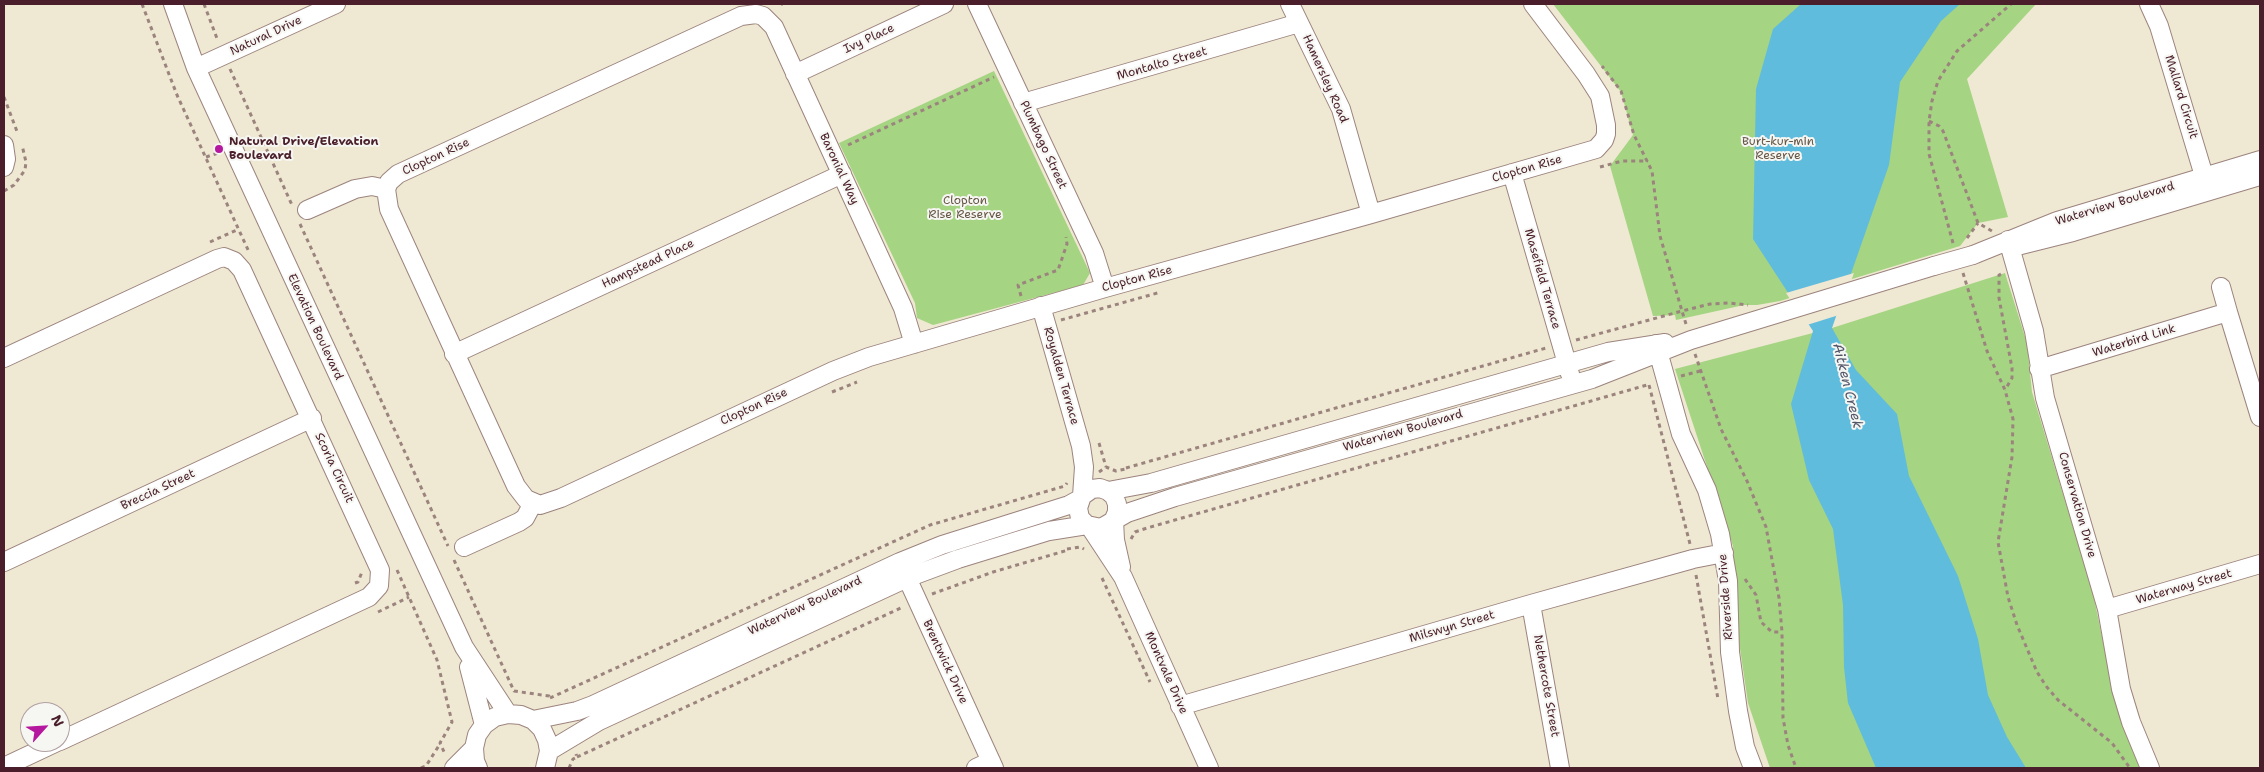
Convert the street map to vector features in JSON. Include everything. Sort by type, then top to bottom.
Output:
[{"type":"street","name":"Elevation Boulevard","points":[[173,4],[196,68],[464,647],[508,714]]},
{"type":"street","name":"Natural Drive","points":[[196,68],[336,4]]},
{"type":"street","name":"Ivy Place","points":[[795,74],[944,4]]},
{"type":"street","name":"Plumbago Street","points":[[977,4],[999,77],[1024,103],[1094,253],[1105,288]]},
{"type":"street","name":"Hamersley Road","points":[[1290,4],[1341,109],[1371,214]]},
{"type":"street","name":"Clopton Rise","points":[[533,503],[547,504],[561,498],[833,371],[869,357],[1596,149],[1604,140],[1606,134],[1604,111],[1594,84],[1532,4]]},
{"type":"street","name":"Mallard Circuit","points":[[2149,4],[2159,26],[2207,184]]},
{"type":"street","name":"Baronial Way","points":[[757,9],[774,27],[903,308],[914,344]]},
{"type":"street","name":"Clopton Rise","points":[[386,189],[393,177],[398,174],[757,9]]},
{"type":"street","name":"Montalto Street","points":[[1024,103],[1299,23]]},
{"type":"street","points":[[4,145],[6,159],[4,167]]},
{"type":"street","name":"Waterview Boulevard","points":[[2207,184],[2260,160]]},
{"type":"street","name":"Masefield Terrace","points":[[1512,173],[1553,346],[1568,364],[1573,384]]},
{"type":"street","name":"Hampstead Place","points":[[454,354],[842,174]]},
{"type":"street","name":"Waterview Boulevard","points":[[1106,490],[1151,483],[1608,352],[1657,349],[1691,340],[1934,266],[1964,254],[2010,243],[2057,221],[2207,184],[2260,176]]},
{"type":"street","points":[[300,214],[355,189],[372,186],[386,189],[389,209],[454,354],[516,486],[526,500],[533,503],[525,518],[519,522],[464,547]]},
{"type":"street","name":"Conservation Drive","points":[[2010,243],[2034,331],[2045,398],[2107,609],[2121,689],[2131,722],[2150,768]]},
{"type":"street","name":"Scoria Circuit","points":[[70,736],[369,597],[375,592],[381,578],[380,570],[312,418],[242,270],[238,264],[229,258],[217,259]]},
{"type":"street","points":[[4,358],[217,259]]},
{"type":"street","points":[[2220,287],[2260,418]]},
{"type":"street","name":"Royalden Terrace","points":[[1033,309],[1046,324],[1081,446],[1084,468],[1081,497]]},
{"type":"street","name":"Waterbird Link","points":[[2040,369],[2228,312]]},
{"type":"street","name":"Waterview Boulevard","points":[[1114,520],[1140,508],[1176,497],[1353,445],[1573,384],[1622,368],[1657,349]]},
{"type":"street","name":"Riverside Drive","points":[[1657,349],[1681,434],[1714,511],[1725,562],[1730,652],[1741,729],[1753,768]]},
{"type":"street","name":"Breccia Street","points":[[4,562],[312,418]]},
{"type":"street","points":[[1347,427],[1353,445]]},
{"type":"street","name":"Royalden Terrace","points":[[1081,446],[1106,490]]},
{"type":"street","points":[[1092,489],[1106,490],[1114,496],[1117,504],[1114,520],[1100,528],[1088,526],[1078,513],[1081,497],[1092,489]]},
{"type":"street","name":"Waterview Boulevard","points":[[549,751],[702,664],[903,570],[942,545],[1069,504],[1081,497]]},
{"type":"street","name":"Montvale Drive","points":[[1114,520],[1115,540],[1123,578]]},
{"type":"street","name":"Waterview Boulevard","points":[[903,570],[958,559],[1049,531],[1088,526]]},
{"type":"street","name":"Montvale Drive","points":[[1088,526],[1123,578],[1209,768]]},
{"type":"street","name":"Milswyn Street","points":[[1180,706],[1531,604],[1694,559],[1725,562]]},
{"type":"street","name":"Waterway Street","points":[[2107,609],[2260,564]]},
{"type":"street","name":"Brentwick Drive","points":[[903,570],[987,766]]},
{"type":"street","name":"Nethercote Street","points":[[1531,604],[1560,768]]},
{"type":"street","name":"Elevation Boulevard","points":[[464,647],[484,725]]},
{"type":"street","name":"Waterview Boulevard","points":[[533,720],[557,716],[593,705],[702,664]]},
{"type":"street","points":[[478,768],[475,761],[474,748],[477,736],[484,725],[495,717],[508,714],[521,715],[533,720],[542,730],[547,740],[549,751],[545,768]]},
{"type":"street","points":[[454,768],[474,748]]},
{"type":"street","name":"Scoria Circuit","points":[[4,767],[36,752]]},
{"type":"path","points":[[204,4],[224,56],[300,214],[514,691],[549,696],[557,716]]},
{"type":"path","points":[[1964,254],[1932,168],[1928,140],[1928,121],[1938,81],[1949,62],[1969,40],[2011,4]]},
{"type":"path","points":[[1599,62],[1621,91],[1634,134],[1648,161],[1655,184],[1660,236],[1691,340],[1721,429],[1747,480],[1766,527],[1775,571],[1782,632],[1783,718],[1788,745],[1796,768]]},
{"type":"path","points":[[848,145],[999,77],[990,69]]},
{"type":"path","points":[[1928,121],[1939,126],[1943,131],[1978,223],[2010,243]]},
{"type":"path","points":[[206,157],[218,152],[219,155]]},
{"type":"path","points":[[1592,169],[1622,160],[1648,161]]},
{"type":"path","points":[[1967,238],[1978,223]]},
{"type":"path","points":[[217,259],[210,242],[239,229]]},
{"type":"path","points":[[1033,309],[1018,285],[1058,270],[1067,244],[1064,231]]},
{"type":"path","points":[[2005,390],[2012,378],[2012,368],[1999,298],[1999,275],[2016,269]]},
{"type":"path","points":[[1962,270],[1987,351],[2005,390],[2013,419],[2013,443],[1998,542],[2003,574],[2014,616],[2027,650],[2046,686],[2058,700],[2112,744],[2130,768]]},
{"type":"path","points":[[1046,324],[1167,290]]},
{"type":"path","points":[[1126,468],[1682,311],[1710,304],[1756,305]]},
{"type":"path","points":[[1542,339],[1553,346]]},
{"type":"path","points":[[824,395],[864,378]]},
{"type":"path","points":[[1115,540],[1131,539],[1135,532],[1147,528],[1647,385]]},
{"type":"path","points":[[550,698],[930,525],[1065,486],[1068,481]]},
{"type":"path","points":[[569,768],[573,759],[577,757],[917,600],[985,575],[1068,550]]},
{"type":"path","points":[[1725,562],[1752,587],[1756,595],[1761,622],[1772,632],[1782,632]]},
{"type":"path","points":[[1099,570],[1151,683]]},
{"type":"path","points":[[349,586],[358,582],[362,571]]},
{"type":"path","points":[[568,739],[577,757]]},
{"type":"path","points":[[421,768],[426,766],[440,743]]},
{"type":"green space","name":"Burt-kur-min Reserve","points":[[1553,4],[2036,4],[1967,79],[2008,217],[1978,223],[1960,246],[1780,301],[1744,305],[1676,320],[1675,315],[1653,316],[1610,166],[1633,135],[1621,92]]},
{"type":"green space","name":"Clopton Rise Reserve","points":[[994,71],[1090,273],[1083,285],[933,325],[917,318],[915,303],[839,143]]},
{"type":"green space","points":[[2005,273],[2027,343],[2032,392],[2093,593],[2116,705],[2140,768],[1770,768],[1748,703],[1738,635],[1733,546],[1675,369],[1832,328]]},
{"type":"water","name":"Aitken Creek","points":[[1801,4],[1960,4],[1941,21],[1900,82],[1889,165],[1832,328],[1856,370],[1897,414],[1909,476],[1958,576],[1978,639],[1988,695],[2007,737],[2026,768],[1876,768],[1848,703],[1844,667],[1843,605],[1833,529],[1809,480],[1791,404],[1813,331],[1753,239],[1756,89],[1773,29]]},
{"type":"pier","points":[[1854,273],[1839,315],[1807,325],[1786,293]]},
{"type":"place","name":"Natural Drive/Elevation Boulevard","points":[[219,149]]}]
